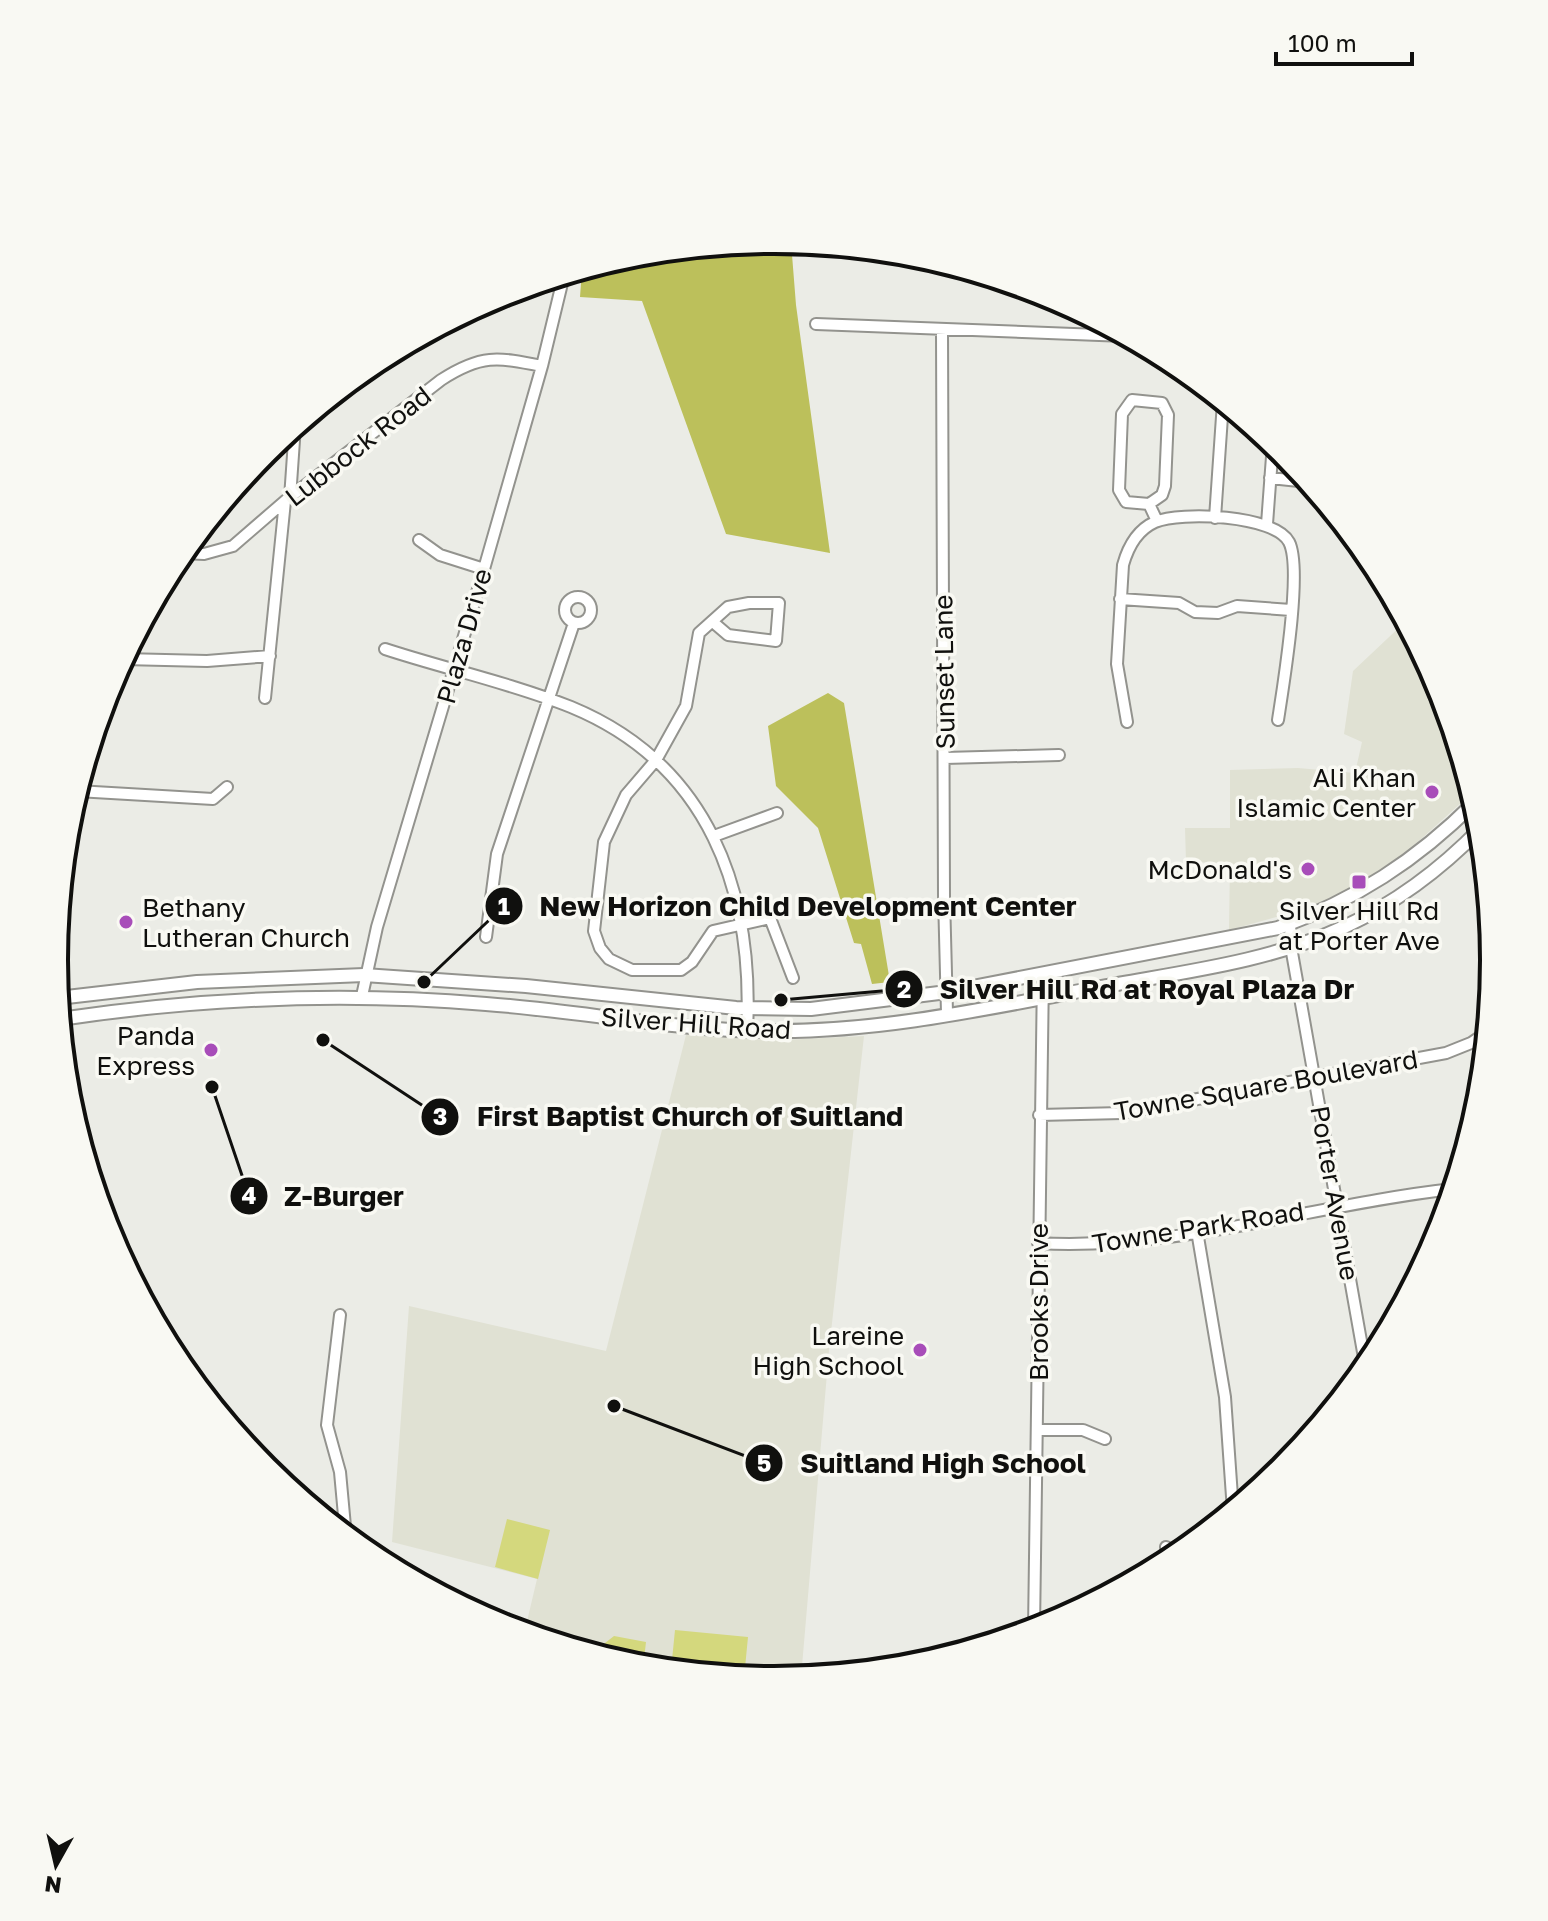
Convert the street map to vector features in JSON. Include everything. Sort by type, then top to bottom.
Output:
[{"type":"main road","name":"Silver Hill Road","points":[[70,997],[210,981],[364,975],[501,984],[748,1009],[835,1007],[947,992],[1251,935],[1290,923],[1346,901],[1392,874],[1464,813]]},
{"type":"main road","name":"Silver Hill Road","points":[[71,1018],[223,1001],[362,996],[490,1004],[747,1030],[837,1030],[1043,998],[1291,947],[1345,927],[1391,902],[1424,880],[1469,839]]},
{"type":"street","name":"Plaza Drive","points":[[362,996],[364,975],[484,569],[561,288]]},
{"type":"street","points":[[816,324],[1102,335]]},
{"type":"street","name":"Sunset Lane","points":[[942,331],[947,1013]]},
{"type":"street","name":"Lubbock Road","points":[[199,551],[228,549],[441,380],[468,364],[492,358],[542,366]]},
{"type":"street","points":[[1132,400],[1162,403],[1168,415],[1165,486],[1162,495],[1149,504],[1126,502],[1119,490],[1122,414],[1132,400]]},
{"type":"street","points":[[1215,518],[1220,414]]},
{"type":"street","points":[[265,698],[293,444]]},
{"type":"street","points":[[1267,524],[1272,460]]},
{"type":"street","points":[[1270,478],[1291,480]]},
{"type":"street","points":[[1149,504],[1157,521]]},
{"type":"street","points":[[1127,722],[1117,664],[1126,552],[1140,532],[1157,521],[1215,518],[1267,524],[1276,528],[1290,543],[1291,610],[1278,720]]},
{"type":"street","points":[[419,540],[440,555],[484,569]]},
{"type":"street","points":[[1120,599],[1179,603],[1195,612],[1218,613],[1237,606],[1291,610]]},
{"type":"street","points":[[714,623],[728,635],[776,641],[779,603],[736,605],[719,614],[714,623],[699,633],[688,698],[656,760],[626,795],[607,833],[594,931],[600,948],[624,968],[674,971],[692,962],[713,931],[770,918],[793,978]]},
{"type":"street","points":[[486,937],[497,854],[574,623]]},
{"type":"street","points":[[385,649],[547,698],[606,725],[656,760],[695,807],[714,836],[744,924],[747,1030]]},
{"type":"street","points":[[136,659],[207,661],[270,656]]},
{"type":"street","points":[[945,758],[1059,755]]},
{"type":"street","points":[[89,792],[213,799],[227,787]]},
{"type":"street","points":[[714,836],[777,813]]},
{"type":"street","name":"Porter Avenue","points":[[1290,923],[1291,947],[1363,1350]]},
{"type":"street","name":"Brooks Drive","points":[[1034,1617],[1043,974]]},
{"type":"street","name":"Towne Square Boulevard","points":[[1039,1115],[1122,1113],[1446,1053],[1475,1038]]},
{"type":"street","name":"Towne Park Road","points":[[1038,1243],[1113,1244],[1336,1205],[1442,1191]]},
{"type":"street","points":[[1197,1231],[1225,1397],[1232,1497]]},
{"type":"street","points":[[340,1315],[327,1425],[340,1472],[345,1521]]},
{"type":"street","points":[[1037,1430],[1083,1430],[1105,1439]]},
{"type":"shaded area","points":[[1397,630],[1443,734],[1461,803],[1399,859],[1361,883],[1306,909],[1229,930],[1230,863],[1186,862],[1185,828],[1230,828],[1230,770],[1298,768],[1355,773],[1362,742],[1344,734],[1353,671]]},
{"type":"shaded area","points":[[686,1035],[783,1040],[864,1036],[829,1350],[802,1665],[728,1665],[682,1660],[636,1653],[547,1629],[527,1622],[537,1579],[392,1542],[409,1306],[606,1351]]},
{"type":"green space","points":[[792,255],[830,553],[726,534],[642,301],[580,297],[581,282],[636,268],[728,256]]},
{"type":"green space","points":[[828,693],[844,703],[890,982],[872,984],[861,944],[854,943],[818,828],[776,786],[768,726]]},
{"type":"green space","points":[[507,1519],[550,1530],[538,1579],[495,1567]]},
{"type":"green space","points":[[675,1630],[748,1637],[745,1665],[672,1659]]},
{"type":"green space","points":[[614,1636],[646,1642],[645,1654],[603,1645]]},
{"type":"place","name":"Ali Khan Islamic Center","points":[[1432,792]]},
{"type":"place","name":"McDonald's","points":[[1308,869]]},
{"type":"place","name":"Silver Hill Rd at Porter Ave","points":[[1359,882]]},
{"type":"place","name":"Bethany Lutheran Church","points":[[126,922]]},
{"type":"place","name":"New Horizon Child Development Center","points":[[424,982]]},
{"type":"place","name":"Silver Hill Rd at Royal Plaza Dr","points":[[781,1000]]},
{"type":"place","name":"First Baptist Church of Suitland","points":[[323,1040]]},
{"type":"place","name":"Panda Express","points":[[211,1050]]},
{"type":"place","name":"Z-Burger","points":[[212,1087]]},
{"type":"place","name":"Lareine High School","points":[[920,1350]]},
{"type":"place","name":"Suitland High School","points":[[614,1406]]}]
